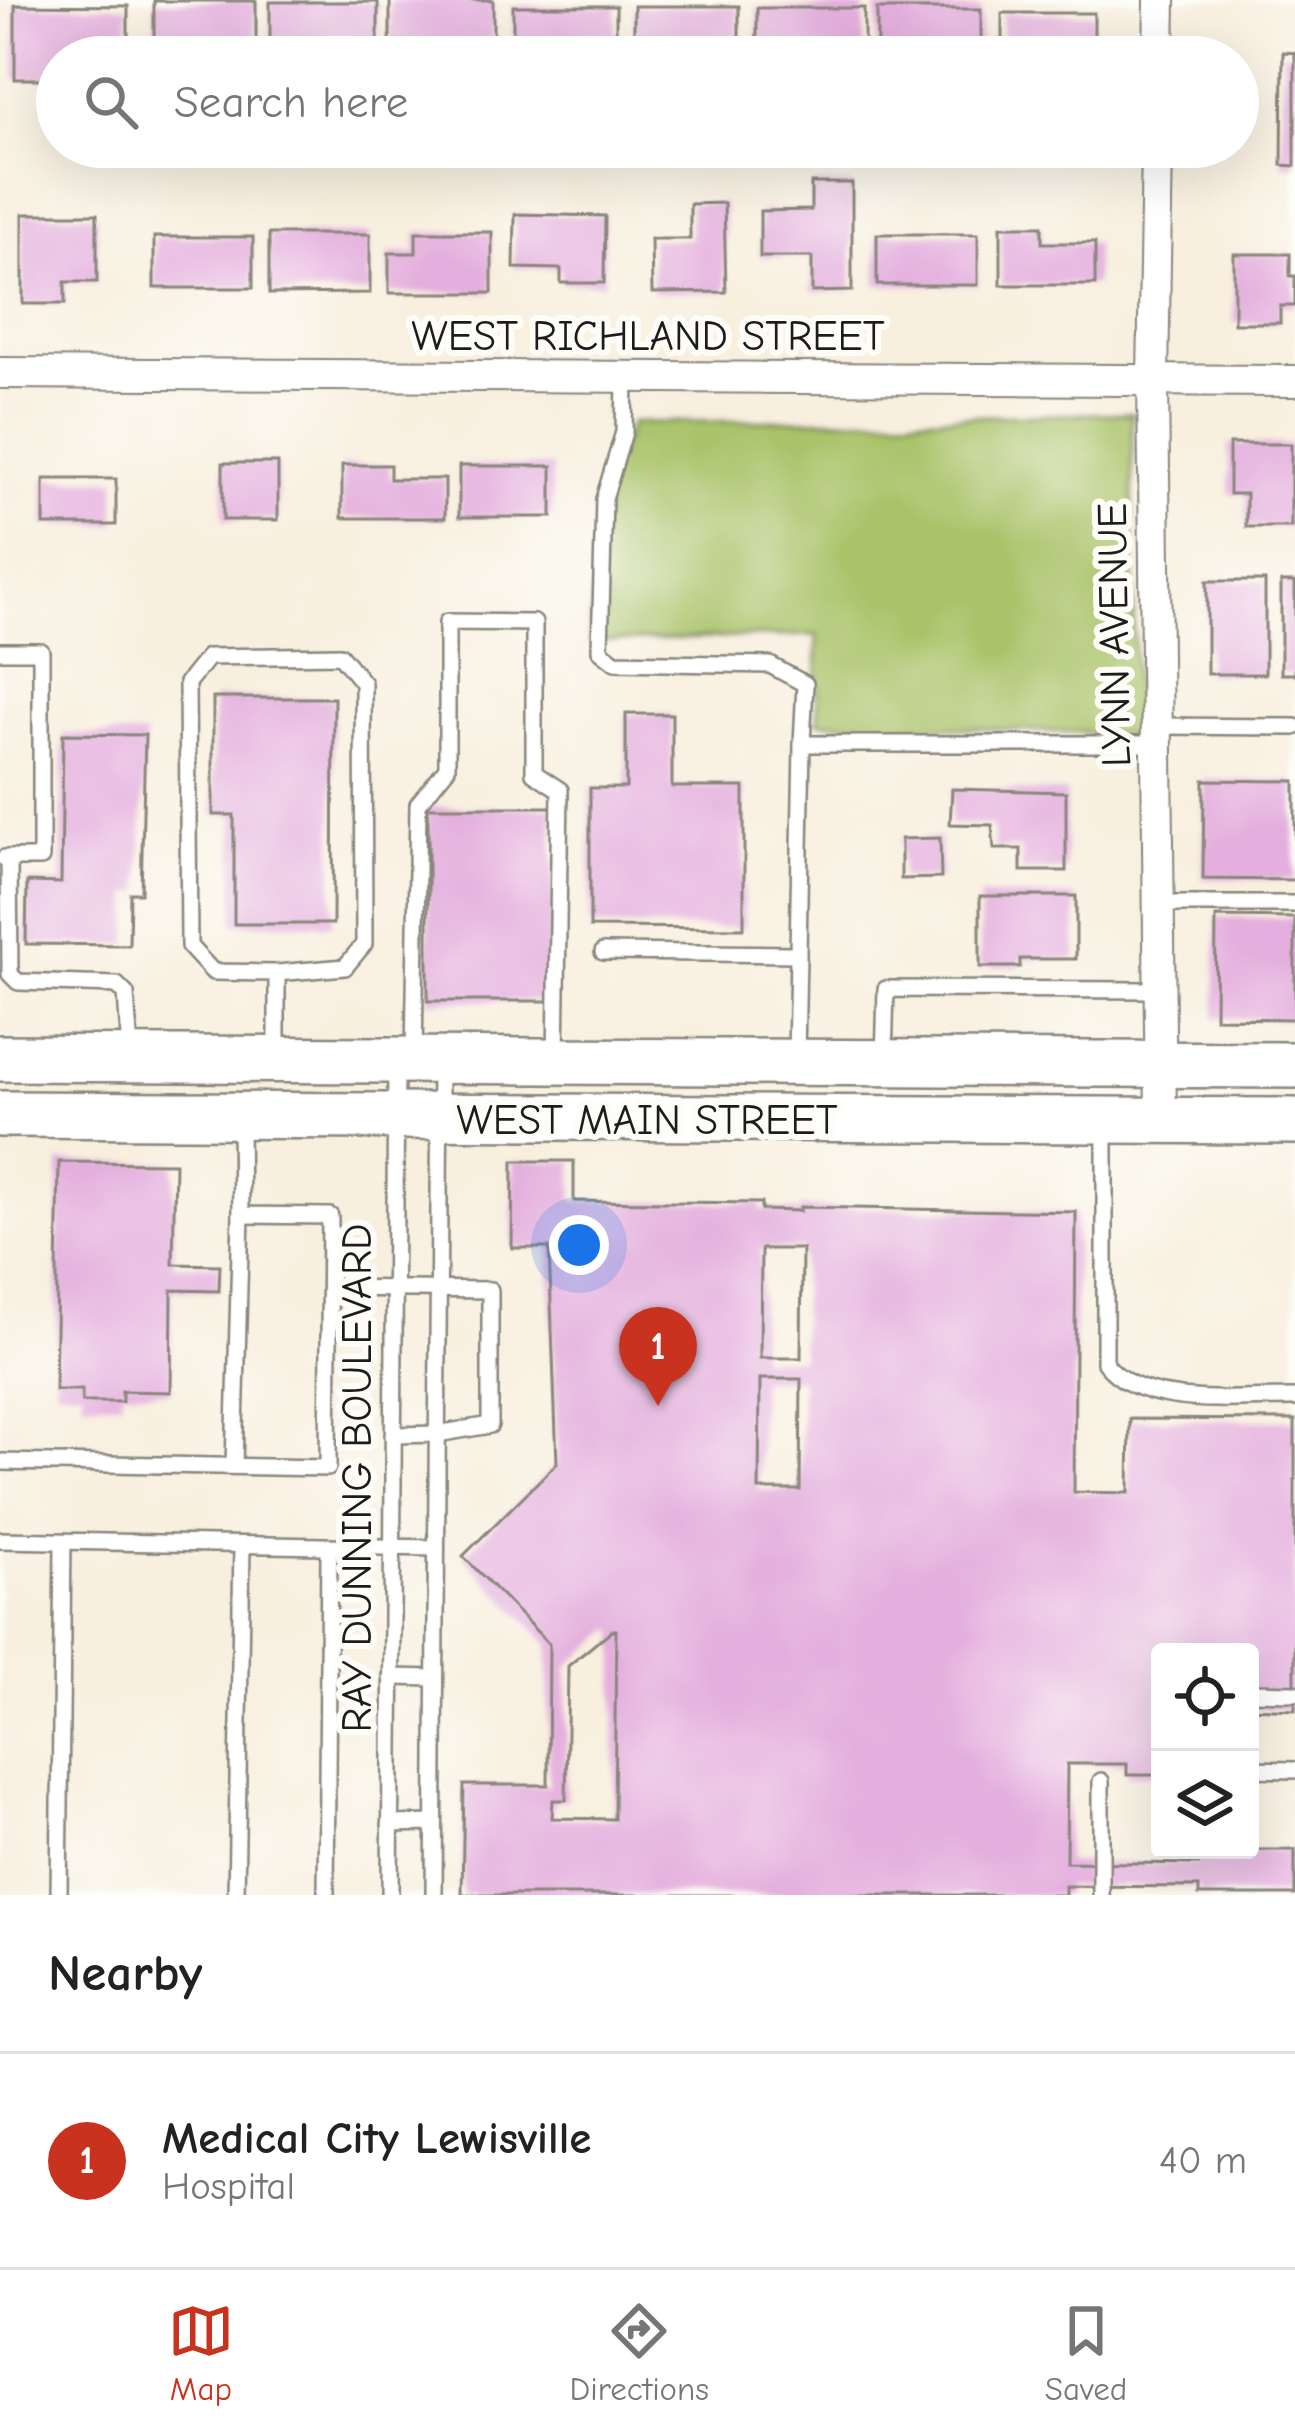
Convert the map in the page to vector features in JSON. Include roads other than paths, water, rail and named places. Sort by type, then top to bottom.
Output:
[{"type":"main road","name":"WEST MAIN STREET","points":[[0,1058],[1295,1065]]},
{"type":"main road","name":"WEST MAIN STREET","points":[[0,1114],[1295,1121]]},
{"type":"street","points":[[1159,36],[1160,0]]},
{"type":"street","name":"LYNN AVENUE","points":[[1157,168],[1153,379],[1160,1123]]},
{"type":"street","name":"WEST RICHLAND STREET","points":[[0,374],[1295,381]]},
{"type":"lane","points":[[625,377],[624,432],[604,499],[600,650],[615,662],[770,665],[805,684],[796,1064]]},
{"type":"lane","points":[[417,1061],[418,804],[447,768],[447,622],[512,622],[534,623],[535,773],[560,790],[556,1062]]},
{"type":"lane","points":[[0,651],[41,651],[41,858],[5,858],[10,974],[18,982],[117,985],[126,994],[130,1059]]},
{"type":"lane","points":[[340,655],[363,683],[364,944],[346,968],[277,973],[213,972],[190,946],[187,683],[208,657],[340,655]]},
{"type":"lane","points":[[802,744],[1295,727]]},
{"type":"lane","points":[[1158,904],[1295,904]]},
{"type":"lane","points":[[603,952],[798,954]]},
{"type":"lane","points":[[277,973],[277,1060]]},
{"type":"lane","points":[[884,1064],[886,989],[1159,991]]},
{"type":"lane","name":"RAY DUNNING BOULEVARD","points":[[390,1895],[394,1289],[416,1116],[417,1061]]},
{"type":"lane","name":"RAY DUNNING BOULEVARD","points":[[417,1061],[416,1116],[437,1289],[434,1895]]},
{"type":"lane","points":[[234,1466],[240,1115]]},
{"type":"lane","points":[[1105,1123],[1106,1363],[1120,1381],[1165,1396],[1295,1398]]},
{"type":"lane","points":[[0,1462],[328,1468],[331,1216],[241,1215]]},
{"type":"lane","points":[[331,1288],[490,1290],[490,1425],[393,1435]]},
{"type":"lane","points":[[0,1540],[436,1548]]},
{"type":"lane","points":[[59,1895],[64,1542]]},
{"type":"lane","points":[[236,1895],[242,1546]]},
{"type":"lane","points":[[326,1895],[329,1549]]},
{"type":"lane","points":[[391,1677],[435,1678]]},
{"type":"lane","points":[[1259,1692],[1295,1693]]},
{"type":"lane","points":[[1259,1769],[1295,1770]]},
{"type":"lane","points":[[1101,1781],[1101,1895]]},
{"type":"lane","points":[[390,1824],[434,1823]]},
{"type":"place","name":"Medical City Lewisville","points":[[658,1406]]}]
